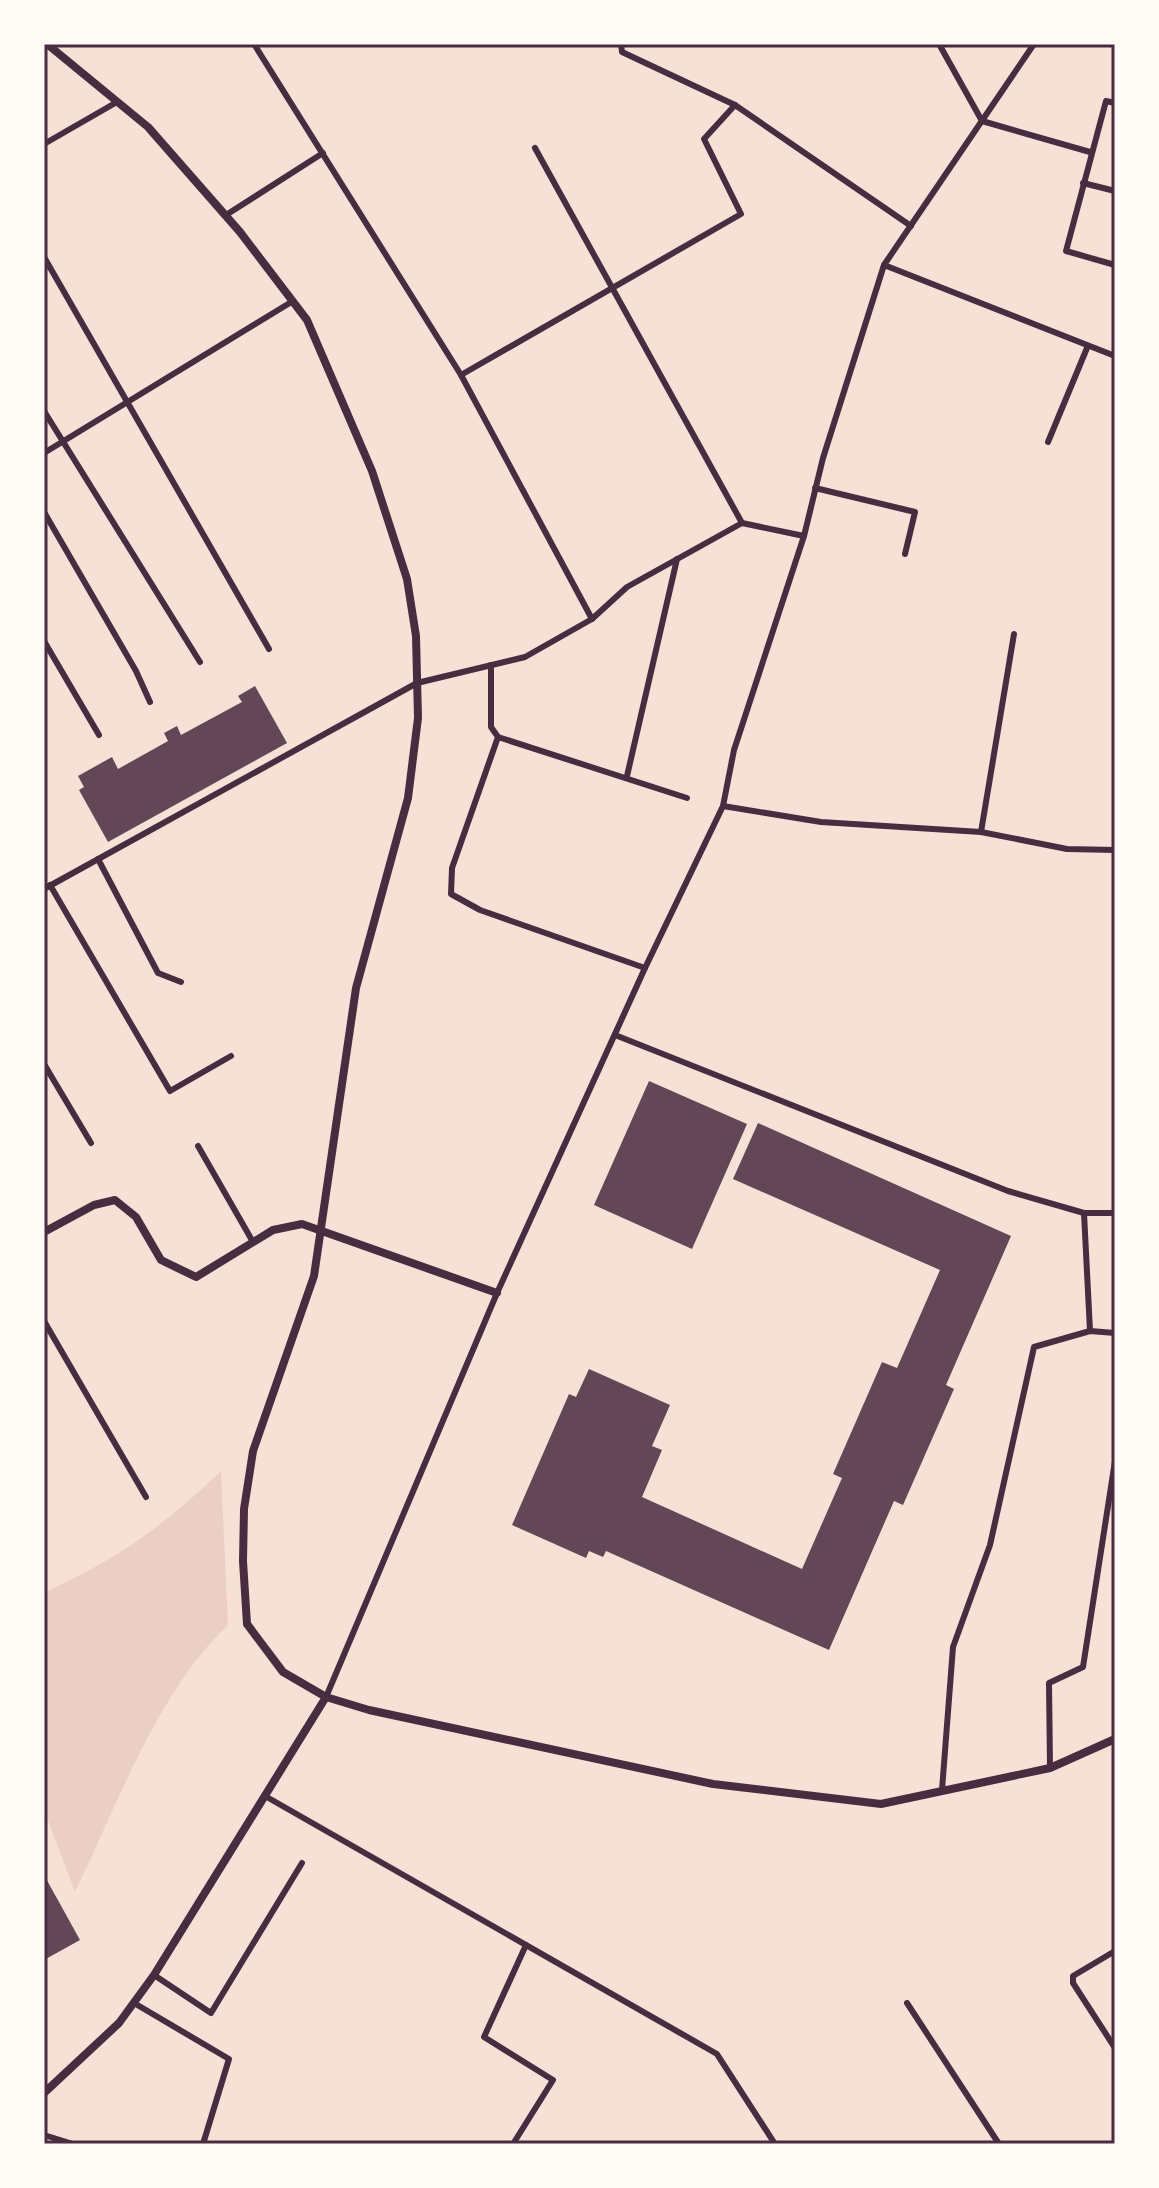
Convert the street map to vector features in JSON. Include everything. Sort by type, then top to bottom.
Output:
[{"type":"street","points":[[47,44],[148,127],[226,215],[307,320],[372,471],[407,579],[416,636],[418,718],[408,798],[356,988],[314,1276],[253,1451],[244,1509],[247,1624],[283,1672],[326,1697],[369,1710],[713,1784],[881,1804],[1050,1768],[1115,1739]]},
{"type":"street","points":[[44,1232],[94,1205],[115,1200],[136,1217],[161,1260],[196,1277],[273,1230],[302,1224],[321,1228],[497,1293]]},
{"type":"street","points":[[44,2093],[119,2023],[154,1975],[326,1697]]},
{"type":"lane","points":[[254,44],[461,375],[592,619]]},
{"type":"lane","points":[[621,44],[622,52],[735,105],[911,226]]},
{"type":"lane","points":[[939,44],[982,121],[1090,152]]},
{"type":"lane","points":[[326,1697],[497,1293],[645,968],[723,806],[734,750],[804,536],[815,488],[884,265],[1034,44]]},
{"type":"lane","points":[[1115,103],[1106,101],[1066,251],[1115,265]]},
{"type":"lane","points":[[44,144],[117,102]]},
{"type":"lane","points":[[461,375],[741,214],[704,139],[735,105]]},
{"type":"lane","points":[[535,148],[742,523]]},
{"type":"lane","points":[[226,215],[323,153]]},
{"type":"lane","points":[[1083,183],[1115,191]]},
{"type":"lane","points":[[44,257],[269,649]]},
{"type":"lane","points":[[884,265],[1087,348],[1115,356]]},
{"type":"lane","points":[[44,453],[293,301]]},
{"type":"lane","points":[[1048,442],[1087,348]]},
{"type":"lane","points":[[44,411],[200,662]]},
{"type":"lane","points":[[815,488],[915,512],[905,554]]},
{"type":"lane","points":[[44,512],[136,671],[150,702]]},
{"type":"lane","points":[[231,1056],[170,1091],[47,887],[417,683],[525,657],[592,619],[627,587],[742,523],[804,536]]},
{"type":"lane","points":[[627,776],[677,559]]},
{"type":"lane","points":[[981,832],[1014,634]]},
{"type":"lane","points":[[44,641],[99,735]]},
{"type":"lane","points":[[491,665],[491,727],[498,737],[627,776],[687,798]]},
{"type":"lane","points":[[498,737],[452,868],[451,894],[480,910],[645,968]]},
{"type":"lane","points":[[723,806],[821,822],[981,832],[1067,849],[1115,850]]},
{"type":"lane","points":[[98,859],[158,973],[181,982]]},
{"type":"lane","points":[[615,1035],[1008,1191],[1084,1213],[1115,1213]]},
{"type":"lane","points":[[44,1064],[91,1143]]},
{"type":"lane","points":[[198,1146],[253,1242]]},
{"type":"lane","points":[[1084,1213],[1090,1331]]},
{"type":"lane","points":[[44,1321],[146,1497]]},
{"type":"lane","points":[[942,1790],[953,1647],[990,1545],[1034,1347],[1090,1331],[1115,1333]]},
{"type":"lane","points":[[1050,1768],[1049,1683],[1083,1667],[1115,1461]]},
{"type":"lane","points":[[265,1796],[717,2054],[775,2144]]},
{"type":"lane","points":[[154,1975],[211,2013],[302,1863]]},
{"type":"lane","points":[[513,2144],[553,2080],[484,2037],[526,1945]]},
{"type":"lane","points":[[1115,1951],[1073,1976],[1073,1983],[1115,2048]]},
{"type":"lane","points":[[134,2003],[229,2059],[203,2144]]},
{"type":"lane","points":[[907,2003],[999,2144]]},
{"type":"lane","points":[[44,2135],[73,2144]]},
{"type":"shaded area","points":[[221,1471],[228,1625],[180,1682],[160,1716],[123,1787],[75,1892],[44,1810],[44,1593],[95,1567],[138,1540]]},
{"type":"building","points":[[255,686],[287,743],[108,842],[79,790],[84,787],[78,776],[112,757],[118,769],[168,741],[164,733],[177,726],[181,735],[242,702],[238,696]]},
{"type":"building","points":[[649,1081],[747,1124],[692,1249],[594,1205]]},
{"type":"building","points":[[758,1123],[1011,1236],[946,1385],[954,1389],[903,1505],[894,1501],[829,1650],[606,1551],[603,1557],[589,1551],[586,1558],[512,1525],[569,1394],[576,1397],[589,1369],[670,1405],[652,1446],[662,1450],[642,1497],[802,1569],[842,1478],[833,1474],[882,1362],[897,1368],[940,1270],[733,1179]]},
{"type":"building","points":[[44,1875],[80,1940],[44,1960]]}]
